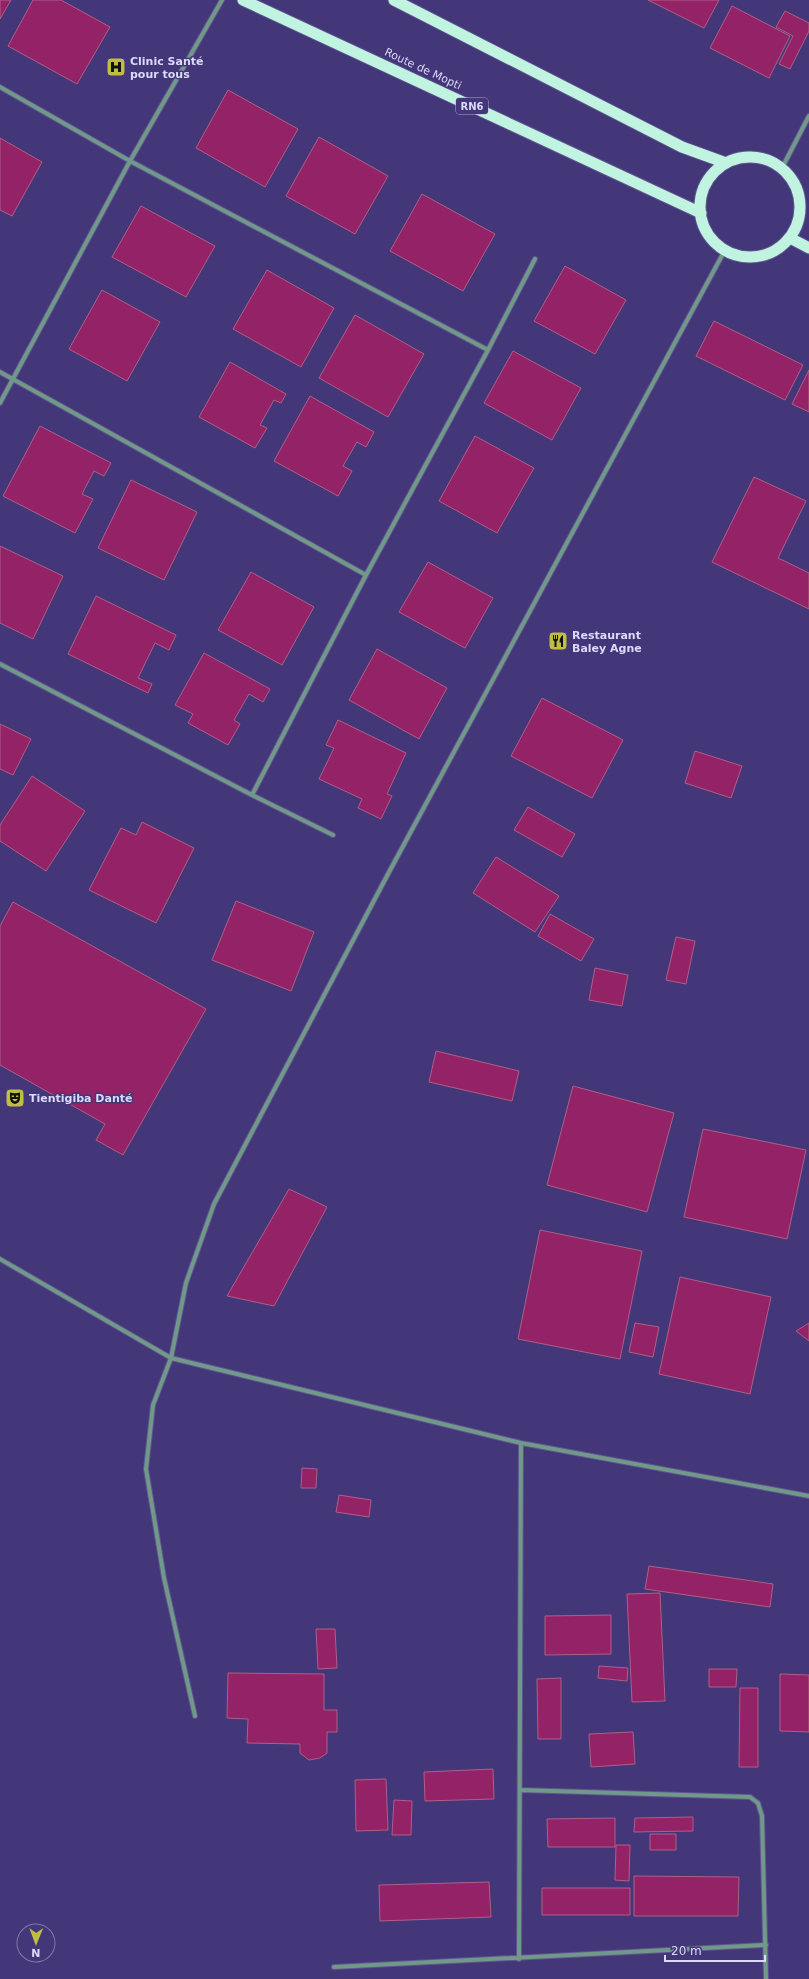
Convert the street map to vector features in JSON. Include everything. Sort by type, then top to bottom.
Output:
[{"type":"highway","name":"Route de Mopti","points":[[243,0],[700,212]]},
{"type":"highway","points":[[394,0],[682,147],[726,163]]},
{"type":"highway","points":[[745,156],[765,158],[782,168],[795,182],[801,201],[799,220],[790,238],[777,250],[760,256],[742,256],[725,250],[713,240],[705,227],[700,212],[702,193],[711,175],[726,163],[745,156]]},
{"type":"highway","points":[[790,238],[809,248]]},
{"type":"street","points":[[0,403],[130,160],[222,0]]},
{"type":"street","points":[[0,87],[130,160],[488,350]]},
{"type":"street","points":[[782,168],[809,116]]},
{"type":"street","points":[[195,1716],[164,1578],[146,1469],[153,1405],[171,1358],[186,1283],[214,1204],[395,860],[725,250]]},
{"type":"street","points":[[252,795],[366,575],[488,350],[535,259]]},
{"type":"street","points":[[0,372],[366,575]]},
{"type":"street","points":[[0,664],[252,795],[333,835]]},
{"type":"street","points":[[0,1259],[171,1358],[521,1443],[809,1496]]},
{"type":"street","points":[[519,1959],[521,1443]]},
{"type":"street","points":[[520,1790],[750,1797],[758,1803],[762,1816],[766,1979]]},
{"type":"street","points":[[334,1967],[519,1959],[766,1944]]},
{"type":"building","points":[[0,0],[11,0],[0,19]]},
{"type":"building","points":[[33,0],[61,0],[110,27],[77,84],[8,46]]},
{"type":"building","points":[[648,0],[719,0],[704,28]]},
{"type":"building","points":[[732,6],[790,36],[769,78],[710,48]]},
{"type":"building","points":[[785,11],[809,23],[809,31],[790,69],[779,64],[793,36],[776,27]]},
{"type":"building","points":[[228,90],[298,129],[265,187],[196,148]]},
{"type":"building","points":[[319,137],[388,176],[355,234],[286,196]]},
{"type":"building","points":[[0,138],[42,162],[12,216],[0,210]]},
{"type":"building","points":[[422,194],[495,234],[463,291],[390,251]]},
{"type":"building","points":[[141,206],[215,246],[186,297],[112,257]]},
{"type":"building","points":[[565,266],[626,300],[595,354],[534,321]]},
{"type":"building","points":[[267,270],[334,308],[301,367],[233,329]]},
{"type":"building","points":[[102,290],[160,322],[127,381],[69,349]]},
{"type":"building","points":[[355,315],[424,354],[388,417],[319,378]]},
{"type":"building","points":[[714,321],[803,365],[785,400],[696,356]]},
{"type":"building","points":[[513,351],[581,388],[552,440],[484,403]]},
{"type":"building","points":[[230,362],[286,394],[281,403],[274,400],[260,425],[267,428],[255,448],[199,417]]},
{"type":"building","points":[[809,370],[809,412],[792,404]]},
{"type":"building","points":[[310,396],[374,432],[366,447],[357,442],[343,466],[352,471],[338,496],[274,461]]},
{"type":"building","points":[[40,426],[111,463],[104,476],[94,471],[82,494],[93,499],[75,533],[3,496]]},
{"type":"building","points":[[475,436],[534,468],[497,533],[439,501]]},
{"type":"building","points":[[754,477],[806,501],[778,558],[809,573],[809,609],[712,562]]},
{"type":"building","points":[[131,480],[197,512],[164,580],[98,548]]},
{"type":"building","points":[[0,546],[63,576],[33,639],[0,623]]},
{"type":"building","points":[[428,562],[493,598],[465,648],[399,612]]},
{"type":"building","points":[[251,572],[314,607],[282,665],[218,630]]},
{"type":"building","points":[[96,596],[176,635],[169,650],[155,643],[138,678],[152,684],[148,693],[68,654]]},
{"type":"building","points":[[377,649],[447,688],[419,739],[349,700]]},
{"type":"building","points":[[204,653],[270,689],[263,702],[249,694],[234,720],[240,724],[228,745],[188,723],[193,714],[175,705]]},
{"type":"building","points":[[542,698],[623,740],[592,798],[511,756]]},
{"type":"building","points":[[338,720],[406,753],[387,794],[392,796],[381,819],[358,808],[362,799],[319,779],[334,748],[326,745]]},
{"type":"building","points":[[0,724],[31,739],[13,775],[0,769]]},
{"type":"building","points":[[695,751],[742,766],[731,798],[685,783]]},
{"type":"building","points":[[32,776],[85,811],[46,871],[0,841],[0,825]]},
{"type":"building","points":[[528,807],[575,834],[562,857],[514,830]]},
{"type":"building","points":[[142,822],[194,848],[156,923],[89,890],[121,828],[136,835]]},
{"type":"building","points":[[496,857],[559,896],[535,932],[473,893]]},
{"type":"building","points":[[236,901],[314,932],[291,991],[212,960]]},
{"type":"building","points":[[13,902],[206,1009],[123,1155],[96,1140],[105,1124],[0,1065],[0,926]]},
{"type":"building","points":[[550,914],[594,939],[581,961],[538,936]]},
{"type":"building","points":[[676,937],[695,941],[686,984],[666,980]]},
{"type":"building","points":[[595,968],[628,975],[622,1006],[589,1000]]},
{"type":"building","points":[[436,1051],[519,1071],[512,1101],[429,1082]]},
{"type":"building","points":[[573,1086],[674,1113],[647,1212],[547,1185]]},
{"type":"building","points":[[703,1129],[806,1150],[787,1239],[684,1217]]},
{"type":"building","points":[[289,1189],[327,1207],[274,1306],[227,1296]]},
{"type":"building","points":[[540,1230],[642,1251],[620,1359],[518,1339]]},
{"type":"building","points":[[680,1277],[771,1297],[750,1394],[659,1374]]},
{"type":"building","points":[[635,1323],[659,1327],[653,1357],[629,1352]]},
{"type":"building","points":[[809,1323],[809,1341],[796,1331]]},
{"type":"building","points":[[302,1468],[317,1469],[316,1488],[301,1488]]},
{"type":"building","points":[[339,1495],[371,1500],[369,1517],[336,1512]]},
{"type":"building","points":[[649,1566],[773,1584],[770,1607],[645,1589]]},
{"type":"building","points":[[660,1593],[665,1701],[632,1702],[627,1594]]},
{"type":"building","points":[[611,1615],[611,1654],[545,1655],[545,1616]]},
{"type":"building","points":[[316,1629],[335,1629],[337,1668],[318,1669]]},
{"type":"building","points":[[599,1666],[628,1668],[627,1681],[598,1678]]},
{"type":"building","points":[[709,1669],[737,1669],[736,1687],[709,1687]]},
{"type":"building","points":[[228,1673],[324,1674],[324,1710],[337,1710],[337,1732],[327,1732],[327,1753],[320,1758],[309,1760],[300,1753],[300,1744],[247,1743],[248,1719],[227,1718]]},
{"type":"building","points":[[780,1674],[809,1675],[809,1732],[780,1731]]},
{"type":"building","points":[[561,1678],[561,1739],[538,1739],[537,1679]]},
{"type":"building","points":[[740,1688],[758,1688],[758,1767],[739,1767]]},
{"type":"building","points":[[633,1732],[635,1764],[591,1767],[589,1734]]},
{"type":"building","points":[[493,1769],[494,1799],[425,1801],[424,1772]]},
{"type":"building","points":[[386,1779],[388,1830],[356,1831],[355,1780]]},
{"type":"building","points":[[394,1800],[412,1801],[411,1835],[392,1835]]},
{"type":"building","points":[[693,1817],[693,1831],[634,1832],[635,1818]]},
{"type":"building","points":[[615,1818],[615,1847],[548,1847],[547,1819]]},
{"type":"building","points":[[650,1834],[676,1834],[676,1850],[650,1850]]},
{"type":"building","points":[[616,1845],[630,1845],[629,1881],[615,1880]]},
{"type":"building","points":[[634,1876],[739,1877],[738,1916],[634,1916]]},
{"type":"building","points":[[489,1882],[491,1917],[380,1921],[379,1885]]},
{"type":"building","points":[[542,1888],[630,1888],[630,1915],[542,1915]]},
{"type":"place","name":"Clinic Santé pour tous","points":[[116,67]]},
{"type":"place","name":"Restaurant Baley Agne","points":[[558,641]]},
{"type":"place","name":"Tientigiba Danté","points":[[15,1098]]}]
